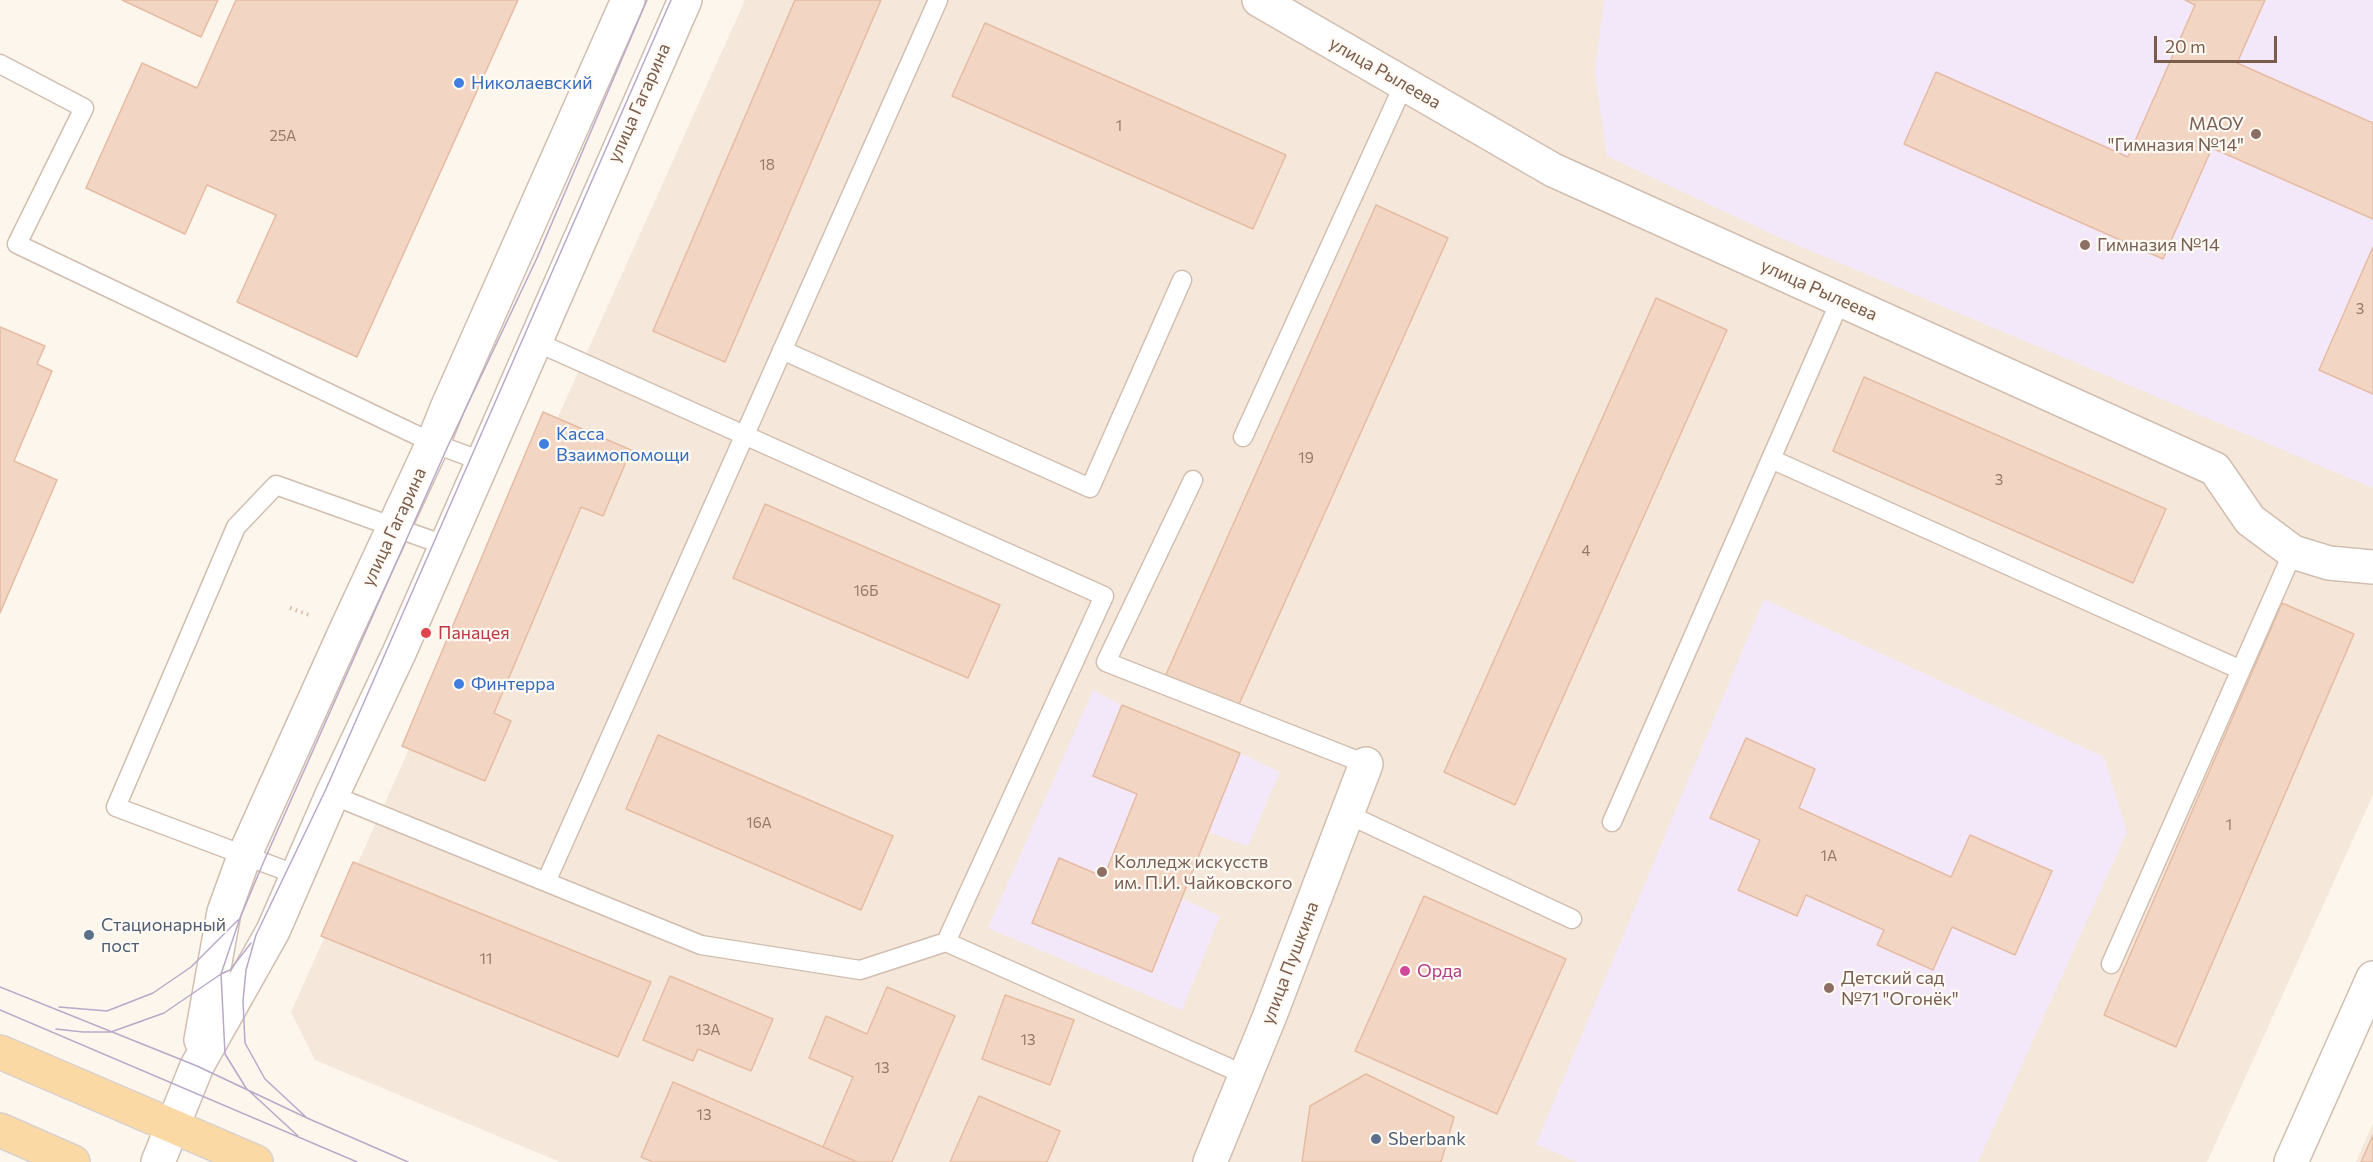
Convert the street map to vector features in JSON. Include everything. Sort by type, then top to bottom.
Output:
[{"type":"main road","points":[[0,1052],[256,1162]]},
{"type":"main road","points":[[0,1130],[74,1162]]},
{"type":"street","name":"улица Гагарина","points":[[197,1066],[224,912],[245,854],[433,443],[628,0]]},
{"type":"street","name":"улица Гагарина","points":[[197,1066],[273,931],[332,795],[447,546],[534,341],[685,0]]},
{"type":"street","name":"улица Рылеева","points":[[1259,0],[1553,170],[2215,469],[2250,520],[2293,552],[2329,563],[2373,567]]},
{"type":"street","name":"улица Пушкина","points":[[1209,1162],[1245,1076],[1366,764]]},
{"type":"street","points":[[2291,1162],[2373,978]]},
{"type":"street","points":[[158,1162],[197,1066]]},
{"type":"lane","points":[[546,882],[938,0]]},
{"type":"lane","points":[[0,64],[84,108],[17,244],[433,443],[484,462]]},
{"type":"lane","points":[[1243,437],[1404,84]]},
{"type":"lane","points":[[782,350],[1090,488],[1182,280]]},
{"type":"lane","points":[[1612,822],[1841,299]]},
{"type":"lane","points":[[534,341],[1104,596],[945,942]]},
{"type":"lane","points":[[1771,459],[2241,670]]},
{"type":"lane","points":[[1193,480],[1106,662],[1366,764]]},
{"type":"lane","points":[[297,874],[116,807],[236,527],[276,485],[447,546]]},
{"type":"lane","points":[[2111,964],[2293,552]]},
{"type":"lane","points":[[332,795],[701,945],[860,970],[945,942],[1245,1076]]},
{"type":"lane","points":[[1347,814],[1572,919]]},
{"type":"shaded area","points":[[745,0],[2373,0],[2373,795],[2207,1162],[560,1162],[315,1060],[291,1012]]},
{"type":"shaded area","name":"Гимназия №14","points":[[1604,0],[2373,0],[2373,488],[1776,236],[1607,156],[1595,72]]},
{"type":"shaded area","name":"Детский сад №71 \"Огонёк\"","points":[[1764,599],[2104,757],[2127,832],[1978,1162],[1577,1162],[1536,1144]]},
{"type":"shaded area","name":"Колледж искусств им. П.И. Чайковского","points":[[1093,690],[1122,705],[1240,753],[1280,772],[1248,846],[1208,832],[1181,898],[1220,916],[1182,1010],[988,928]]},
{"type":"shaded area","points":[[2373,1123],[2373,1162],[2356,1162]]},
{"type":"building","points":[[122,0],[218,0],[201,37]]},
{"type":"building","points":[[236,0],[518,0],[357,357],[237,302],[276,215],[207,185],[185,234],[86,188],[142,63],[197,88]]},
{"type":"building","points":[[795,0],[881,0],[725,362],[653,331]]},
{"type":"building","name":"МАОУ \"Гимназия №14\"","points":[[2185,0],[2265,0],[2237,63],[2373,123],[2373,219],[2212,148],[2163,259],[1904,144],[1936,72],[2128,157],[2195,5]]},
{"type":"building","points":[[985,23],[1286,155],[1253,229],[952,96]]},
{"type":"building","points":[[1376,205],[1448,238],[1236,711],[1164,679]]},
{"type":"building","points":[[2373,247],[2373,394],[2319,370]]},
{"type":"building","points":[[1656,298],[1727,330],[1515,805],[1444,772]]},
{"type":"building","points":[[0,327],[45,346],[37,364],[52,371],[14,461],[57,480],[0,613]]},
{"type":"building","points":[[1864,377],[2166,509],[2133,583],[1833,451]]},
{"type":"building","points":[[543,412],[631,450],[603,516],[581,507],[494,713],[511,721],[485,781],[402,746]]},
{"type":"building","points":[[765,504],[1000,605],[968,678],[733,578]]},
{"type":"building","points":[[2282,603],[2354,634],[2176,1047],[2104,1015]]},
{"type":"building","points":[[1122,705],[1240,753],[1152,972],[1032,923],[1059,858],[1104,877],[1137,794],[1093,776]]},
{"type":"building","points":[[658,735],[893,836],[861,910],[626,809]]},
{"type":"building","points":[[1746,738],[1815,769],[1799,808],[1951,877],[1970,835],[2052,871],[2015,955],[1952,927],[1933,970],[1877,945],[1884,930],[1806,895],[1797,916],[1738,890],[1760,840],[1710,818]]},
{"type":"building","points":[[353,862],[651,982],[618,1057],[321,936]]},
{"type":"building","points":[[1424,896],[1566,959],[1497,1114],[1355,1051]]},
{"type":"building","points":[[670,976],[773,1019],[751,1071],[698,1049],[693,1061],[643,1040]]},
{"type":"building","points":[[887,987],[955,1016],[892,1162],[857,1162],[823,1147],[853,1077],[809,1058],[826,1016],[867,1034]]},
{"type":"building","points":[[1005,995],[1074,1020],[1050,1085],[982,1059]]},
{"type":"building","name":"Sberbank","points":[[1366,1074],[1454,1117],[1441,1162],[1302,1162],[1310,1106]]},
{"type":"building","points":[[673,1082],[857,1162],[653,1162],[641,1157]]},
{"type":"building","points":[[979,1096],[1060,1131],[1047,1162],[950,1162]]},
{"type":"building","points":[[2373,1135],[2373,1162],[2361,1162]]},
{"type":"tram line","points":[[298,1136],[246,1088],[225,1054],[221,974],[240,918],[264,861],[447,448],[537,258],[647,0]]},
{"type":"tram line","points":[[307,1118],[265,1079],[245,1043],[243,1001],[246,970],[256,935],[326,789],[671,0]]},
{"type":"tram line","points":[[59,1007],[107,1011],[153,993],[191,967],[238,920]]},
{"type":"tram line","points":[[56,1029],[111,1032],[164,1013],[230,970],[251,943]]},
{"type":"tram line","points":[[0,987],[197,1066],[408,1162]]},
{"type":"tram line","points":[[0,1010],[357,1162]]},
{"type":"place","name":"Николаевский","points":[[459,83]]},
{"type":"place","name":"МАОУ \"Гимназия №14\"","points":[[2256,134]]},
{"type":"place","name":"Гимназия №14","points":[[2085,245]]},
{"type":"place","name":"Касса Взаимопомощи","points":[[544,444]]},
{"type":"place","name":"Панацея","points":[[426,633]]},
{"type":"place","name":"Финтерра","points":[[459,684]]},
{"type":"place","name":"Колледж искусств им. П.И. Чайковского","points":[[1102,872]]},
{"type":"place","name":"Стационарный пост","points":[[89,935]]},
{"type":"place","name":"Орда","points":[[1405,971]]},
{"type":"place","name":"Детский сад №71 \"Огонёк\"","points":[[1829,988]]},
{"type":"place","name":"Sberbank","points":[[1376,1139]]}]
